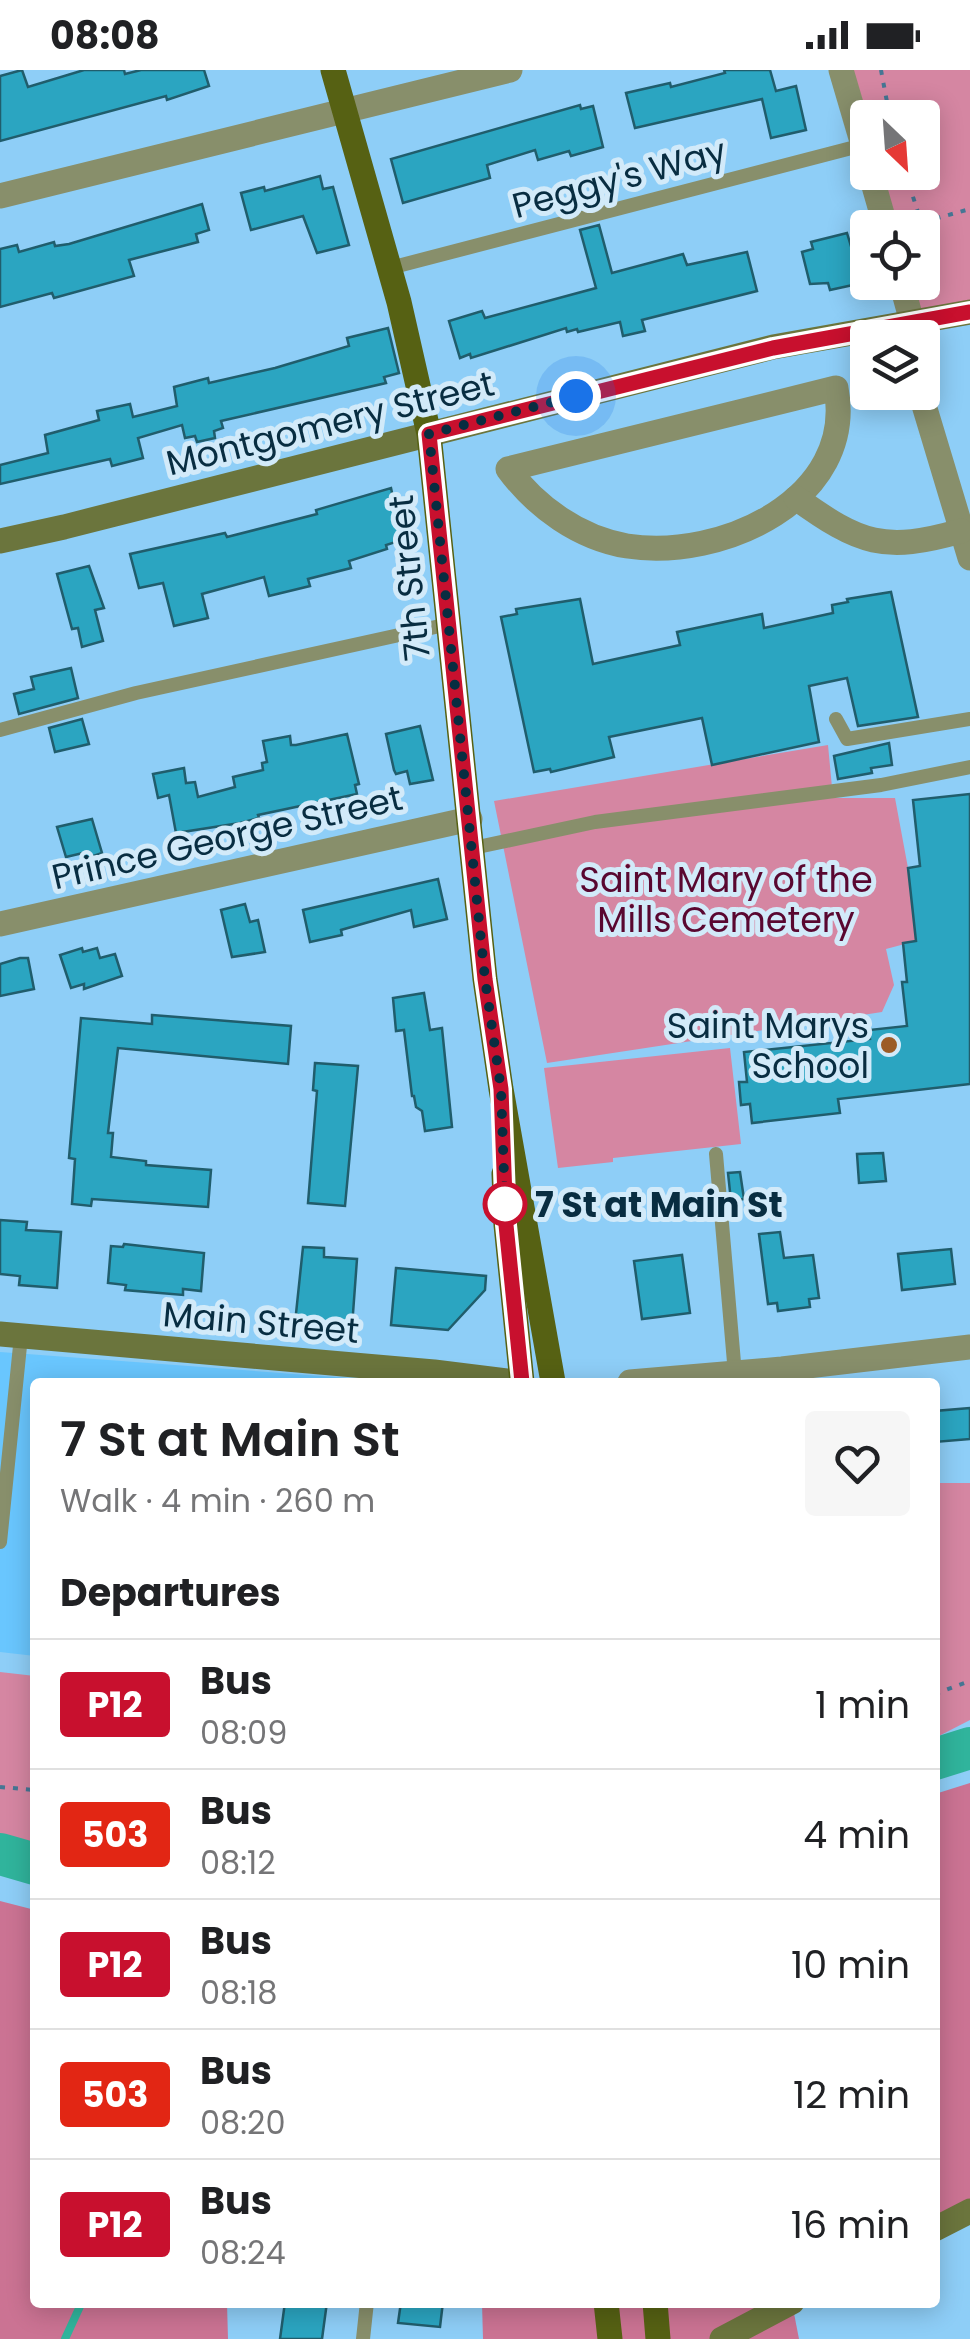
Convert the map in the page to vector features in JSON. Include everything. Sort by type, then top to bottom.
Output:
[{"type":"main road","name":"7th Street","points":[[334,70],[390,268],[429,434],[485,979],[552,1378]]},
{"type":"main road","name":"7th Street","points":[[501,1089],[506,1225],[520,1378]]},
{"type":"main road","points":[[607,2308],[610,2339]]},
{"type":"main road","points":[[655,2308],[658,2339]]},
{"type":"street","points":[[0,196],[345,110],[431,79],[510,70]]},
{"type":"street","points":[[842,70],[850,100]]},
{"type":"street","name":"Montgomery Street","points":[[940,321],[970,312]]},
{"type":"street","name":"Montgomery Street","points":[[0,540],[64,528],[755,352],[850,339]]},
{"type":"street","points":[[836,388],[840,408],[832,450],[818,475],[796,498],[767,520],[703,543],[664,549],[624,545],[551,514],[523,490],[508,469],[836,388]]},
{"type":"street","points":[[925,410],[970,558]]},
{"type":"street","points":[[796,498],[830,522],[878,543],[923,542],[962,530]]},
{"type":"street","name":"Prince George Street","points":[[0,924],[470,819]]},
{"type":"street","name":"Main Street","points":[[10,1335],[486,1378]]},
{"type":"street","points":[[682,1378],[970,1346]]},
{"type":"street","points":[[940,2226],[970,2211]]},
{"type":"street","points":[[722,2339],[781,2308]]},
{"type":"lane","name":"Peggy's Way","points":[[390,268],[850,158]]},
{"type":"lane","points":[[0,730],[136,693],[450,624]]},
{"type":"lane","points":[[836,719],[846,739],[970,718]]},
{"type":"lane","points":[[473,848],[595,822],[881,785],[970,768]]},
{"type":"lane","points":[[716,1154],[735,1374]]},
{"type":"lane","points":[[0,1542],[10,1335]]},
{"type":"lane","points":[[363,2339],[366,2308]]},
{"type":"path","points":[[882,70],[887,100]]},
{"type":"path","points":[[940,217],[970,209]]},
{"type":"path","points":[[940,1692],[970,1681]]},
{"type":"path","points":[[0,1787],[30,1790]]},
{"type":"shaded area","points":[[0,1352],[348,1378],[30,1378],[30,1655],[0,1652]]},
{"type":"shaded area","points":[[970,1783],[970,2211],[940,2226],[940,1792]]},
{"type":"shaded area","points":[[0,1901],[30,1909],[30,2308],[227,2308],[228,2339],[0,2339]]},
{"type":"shaded area","points":[[482,2308],[793,2308],[799,2339],[483,2339]]},
{"type":"green space","points":[[841,70],[970,70],[970,313],[911,320],[906,300],[940,300],[940,210],[881,210],[875,190],[940,190],[940,100],[858,100]]},
{"type":"green space","name":"Saint Mary of the Mills Cemetery","points":[[828,745],[833,798],[895,798],[916,941],[886,949],[894,985],[882,1012],[547,1063],[494,801]]},
{"type":"green space","points":[[730,1048],[741,1144],[558,1168],[544,1068]]},
{"type":"green space","points":[[940,1483],[970,1483],[970,1720],[940,1735]]},
{"type":"green space","points":[[0,1672],[30,1675],[30,1854],[0,1851]]},
{"type":"building","points":[[22,70],[28,87],[84,70],[124,70],[125,74],[141,70],[204,70],[209,86],[0,141],[0,76]]},
{"type":"building","points":[[724,70],[770,70],[776,91],[796,86],[806,130],[771,138],[762,99],[635,128],[626,93],[670,83],[671,87],[725,73]]},
{"type":"building","points":[[580,105],[581,109],[593,106],[603,147],[538,160],[535,150],[487,165],[490,178],[403,203],[391,159]]},
{"type":"building","points":[[320,176],[323,189],[333,187],[349,245],[317,253],[303,216],[251,230],[241,193],[264,187],[265,191]]},
{"type":"building","points":[[202,204],[209,230],[196,234],[198,242],[129,260],[134,276],[54,298],[52,293],[0,307],[0,249],[17,245],[19,252],[54,242],[55,246],[69,244]]},
{"type":"building","points":[[599,225],[612,273],[683,254],[687,265],[747,252],[757,291],[642,320],[645,331],[623,336],[620,322],[578,332],[567,332],[566,328],[460,358],[449,321],[482,311],[485,318],[596,288],[580,230]]},
{"type":"building","points":[[847,233],[850,286],[830,290],[828,283],[810,284],[802,252],[813,249],[811,242]]},
{"type":"building","points":[[388,328],[399,373],[384,377],[386,383],[221,421],[223,428],[214,431],[215,438],[197,442],[195,436],[185,438],[182,425],[138,438],[143,458],[112,466],[110,459],[0,484],[0,465],[48,453],[45,435],[99,420],[97,411],[130,404],[133,417],[177,406],[174,387],[275,368],[349,346],[347,338]]},
{"type":"building","points":[[391,488],[402,540],[349,561],[351,568],[308,579],[310,586],[269,596],[264,577],[202,594],[208,618],[174,626],[163,583],[139,588],[130,554],[225,533],[227,537],[317,514],[316,510]]},
{"type":"building","points":[[89,566],[104,608],[95,610],[103,641],[82,647],[78,628],[72,629],[57,574]]},
{"type":"building","points":[[891,592],[918,717],[858,726],[847,678],[809,686],[819,742],[712,765],[702,718],[609,737],[614,757],[551,772],[534,772],[501,617],[517,614],[516,609],[580,599],[593,664],[680,645],[677,632],[762,614],[764,628],[833,613],[832,605],[848,602],[847,599]]},
{"type":"building","points":[[71,668],[78,698],[19,714],[14,694],[34,689],[31,677]]},
{"type":"building","points":[[82,719],[89,744],[55,752],[49,728]]},
{"type":"building","points":[[420,726],[433,780],[410,784],[407,771],[396,774],[394,770],[386,734]]},
{"type":"building","points":[[347,734],[359,784],[355,785],[357,794],[258,815],[259,818],[240,823],[176,833],[169,795],[158,798],[153,774],[184,768],[186,783],[195,782],[198,797],[235,787],[233,777],[263,770],[262,763],[267,762],[263,741],[290,736],[291,745],[296,745]]},
{"type":"building","points":[[889,743],[892,765],[838,779],[834,756]]},
{"type":"building","points":[[970,794],[970,1084],[838,1099],[840,1113],[752,1123],[750,1104],[741,1105],[739,1082],[747,1082],[744,1052],[870,1039],[869,1030],[907,1026],[903,943],[916,941],[908,868],[920,866],[913,800]]},
{"type":"building","points":[[92,819],[102,853],[85,859],[83,853],[66,857],[57,827]]},
{"type":"building","points":[[438,879],[447,919],[414,927],[411,910],[310,942],[303,910]]},
{"type":"building","points":[[245,904],[250,922],[258,920],[265,952],[232,957],[221,910]]},
{"type":"building","points":[[82,948],[83,952],[97,948],[100,958],[115,954],[122,976],[84,989],[84,984],[71,988],[60,955]]},
{"type":"building","points":[[28,958],[34,989],[0,996],[0,964]]},
{"type":"building","points":[[424,993],[430,1030],[442,1028],[452,1127],[425,1131],[422,1111],[412,1096],[404,1030],[396,1031],[393,998]]},
{"type":"building","points":[[152,1015],[291,1026],[288,1064],[118,1048],[108,1133],[113,1133],[111,1157],[146,1161],[146,1165],[211,1170],[208,1207],[92,1199],[91,1206],[72,1204],[75,1159],[69,1158],[81,1018],[152,1024]]},
{"type":"building","points":[[315,1063],[358,1066],[345,1206],[308,1203],[317,1091],[313,1090]]},
{"type":"building","points":[[883,1153],[886,1181],[859,1183],[857,1154]]},
{"type":"building","points":[[740,1172],[744,1199],[731,1201],[728,1173]]},
{"type":"building","points":[[0,1220],[27,1222],[26,1230],[61,1232],[57,1288],[19,1285],[20,1276],[0,1274]]},
{"type":"building","points":[[780,1232],[784,1258],[813,1255],[819,1298],[809,1299],[810,1307],[778,1311],[777,1303],[768,1304],[759,1234]]},
{"type":"building","points":[[111,1246],[204,1253],[201,1291],[183,1289],[183,1295],[125,1290],[126,1285],[108,1283]]},
{"type":"building","points":[[303,1247],[324,1248],[324,1257],[357,1259],[352,1327],[295,1323]]},
{"type":"building","points":[[951,1249],[955,1284],[902,1290],[898,1254]]},
{"type":"building","points":[[682,1255],[690,1313],[642,1319],[634,1261]]},
{"type":"building","points":[[396,1268],[486,1276],[485,1290],[448,1330],[391,1325]]},
{"type":"building","points":[[970,1408],[970,1439],[940,1442],[940,1411]]},
{"type":"building","points":[[284,2308],[326,2308],[322,2339],[280,2339]]},
{"type":"building","points":[[400,2308],[442,2308],[440,2327],[398,2323]]},
{"type":"waterway","points":[[940,1757],[970,1748]]},
{"type":"waterway","points":[[0,1854],[30,1863]]},
{"type":"waterway","points":[[65,2339],[79,2308]]},
{"type":"bus line","name":"P12","points":[[522,1378],[506,1225],[501,1089],[485,979],[429,434],[773,348],[970,312]]},
{"type":"place","name":"Saint Marys School","points":[[889,1045]]},
{"type":"place","name":"7 St at Main St","points":[[505,1204]]},
{"type":"route","points":[[505,1204],[501,1089],[485,979],[429,434],[576,396]]}]
